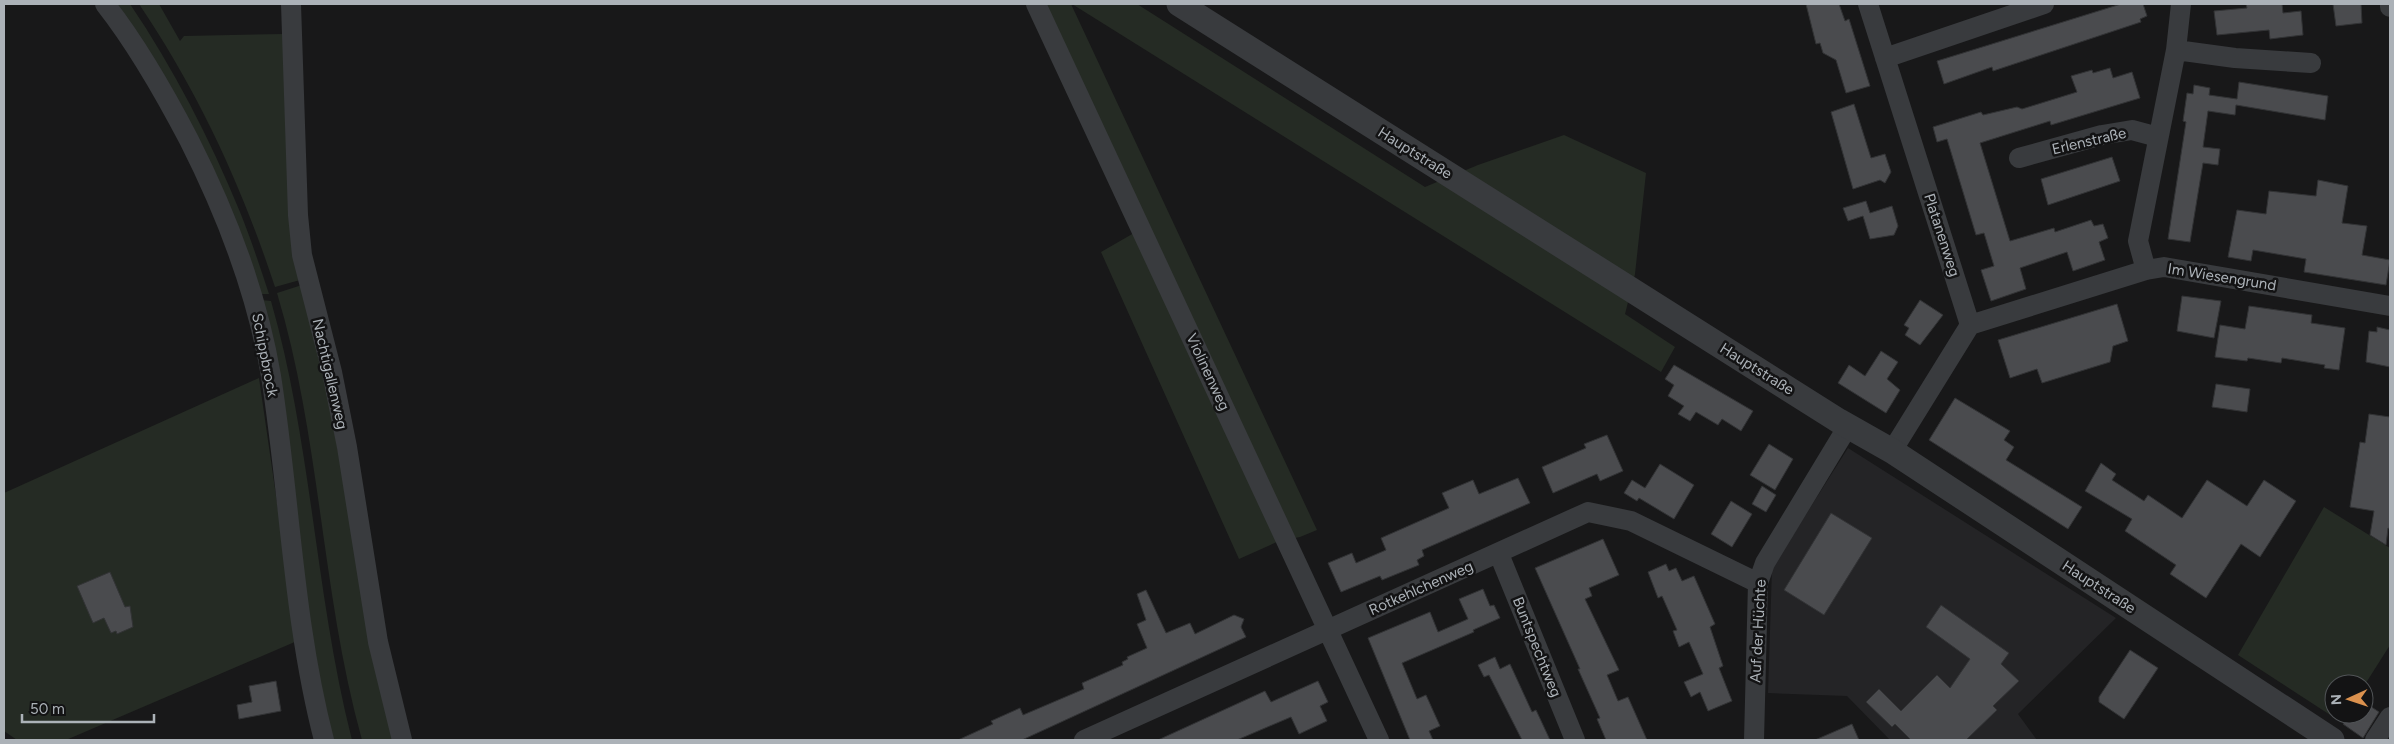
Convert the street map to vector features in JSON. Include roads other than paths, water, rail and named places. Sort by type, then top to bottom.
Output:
[{"type":"street","name":"Schippbrock","points":[[105,4],[125,29],[160,84],[204,170],[234,239],[254,298],[271,375],[303,637],[324,740]]},
{"type":"street","name":"Nachtigallenweg","points":[[291,4],[297,206],[302,255],[332,372],[347,448],[378,642],[402,740]]},
{"type":"street","name":"Violinenweg","points":[[1036,4],[1379,740]]},
{"type":"street","name":"Hauptstraße","points":[[1179,4],[1848,426],[1892,451],[2332,740]]},
{"type":"street","name":"Platanenweg","points":[[1868,4],[1970,325]]},
{"type":"street","points":[[1885,58],[2044,4]]},
{"type":"street","points":[[2146,270],[2138,241],[2176,50],[2181,4]]},
{"type":"street","points":[[2176,50],[2236,58],[2311,63]]},
{"type":"street","name":"Erlenstraße","points":[[2019,158],[2102,135],[2132,130],[2158,137]]},
{"type":"street","name":"Im Wiesengrund","points":[[1970,325],[2146,270],[2164,267],[2390,306]]},
{"type":"street","points":[[1892,451],[1970,325]]},
{"type":"street","name":"Auf der Hüchte","points":[[1754,740],[1758,583],[1765,563],[1848,426]]},
{"type":"street","name":"Rotkehlchenweg","points":[[1084,740],[1328,628],[1499,554],[1588,512],[1631,521],[1758,583]]},
{"type":"street","name":"Buntspechtweg","points":[[1499,554],[1575,740]]},
{"type":"street","points":[[2375,740],[2390,717]]}]
